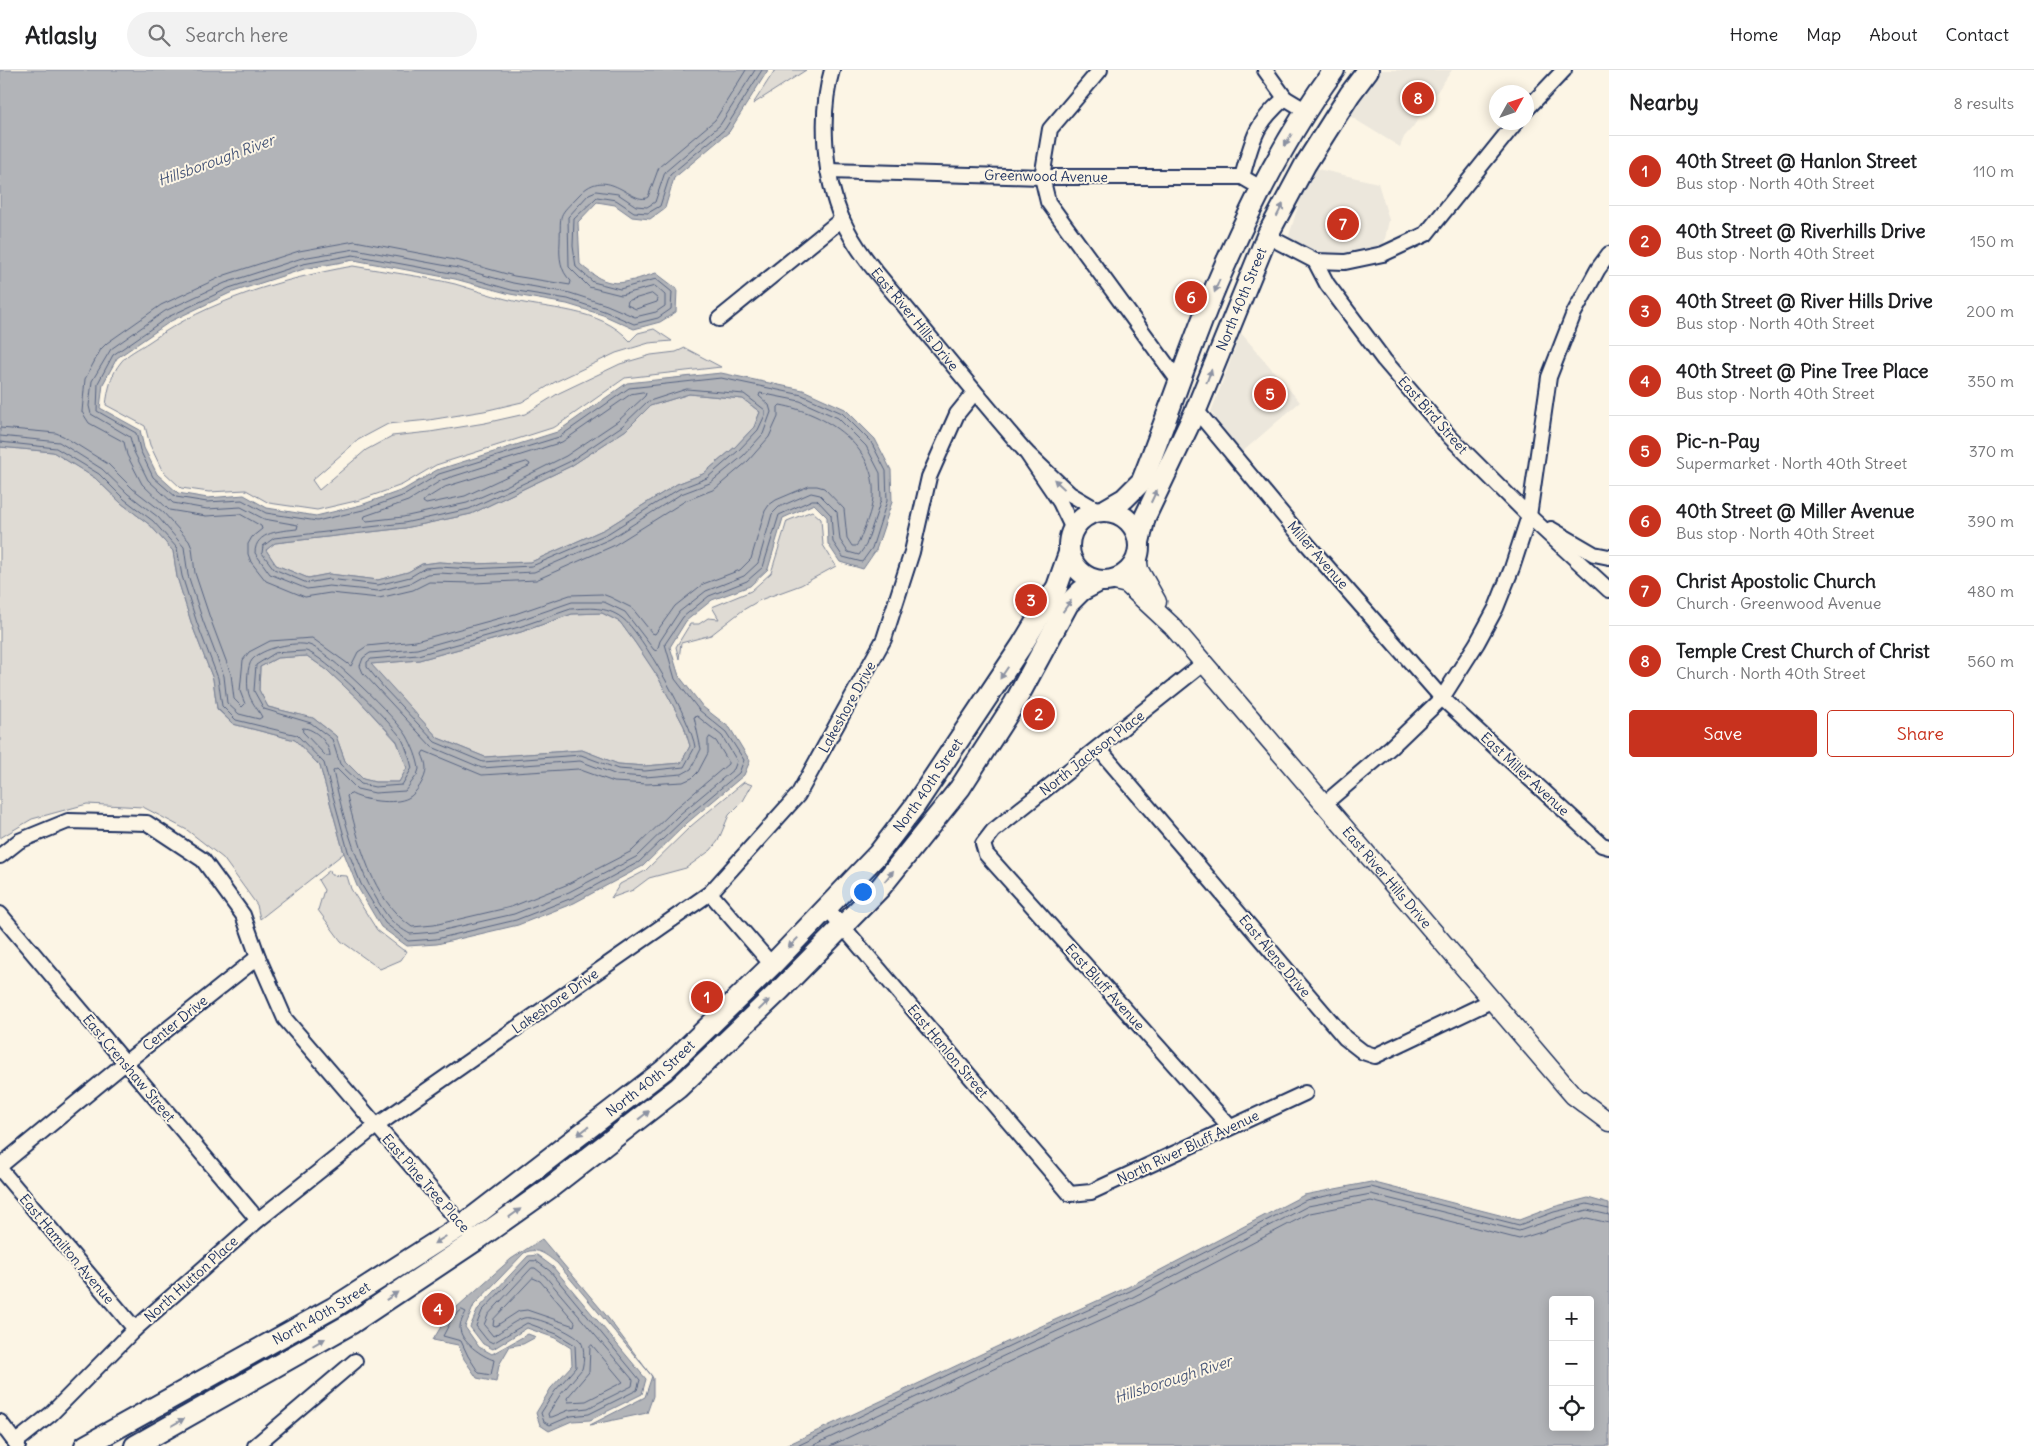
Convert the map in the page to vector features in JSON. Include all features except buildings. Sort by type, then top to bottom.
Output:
[{"type":"main road","name":"North 40th Street","points":[[1102,510],[1124,499],[1142,481],[1221,273],[1261,188],[1305,110],[1334,70]]},
{"type":"main road","name":"North 40th Street","points":[[1138,549],[1145,517],[1196,410],[1267,236],[1305,165],[1350,94],[1368,70]]},
{"type":"main road","points":[[1102,510],[1118,514],[1128,520],[1135,530],[1138,549],[1126,573],[1105,580],[1087,577],[1078,570],[1069,553],[1068,543],[1072,529],[1080,520],[1087,514],[1102,510]]},
{"type":"main road","name":"North 40th Street","points":[[84,1446],[333,1308],[463,1225],[664,1070],[772,966],[878,854],[914,806],[1022,645],[1057,587],[1069,553]]},
{"type":"main road","name":"North 40th Street","points":[[138,1445],[352,1323],[475,1241],[551,1187],[678,1088],[782,989],[880,888],[960,788],[1014,704],[1068,604],[1081,591],[1105,580]]},
{"type":"main road","points":[[664,1070],[678,1088]]},
{"type":"street","name":"East River Hills Drive","points":[[832,70],[825,106],[828,172],[842,219],[857,248],[974,393],[1026,452],[1070,494],[1102,510]]},
{"type":"street","points":[[1100,70],[1050,129],[1042,177],[1048,202],[1180,383]]},
{"type":"street","points":[[1265,70],[1285,98],[1305,110]]},
{"type":"street","points":[[1534,102],[1564,70]]},
{"type":"street","points":[[1261,188],[1242,177],[1255,132],[1270,112],[1285,98]]},
{"type":"street","points":[[1267,236],[1314,261],[1345,262],[1383,254],[1426,234],[1510,130]]},
{"type":"street","name":"Greenwood Avenue","points":[[828,172],[1042,177],[1242,177]]},
{"type":"street","points":[[720,319],[842,219]]},
{"type":"street","points":[[1323,804],[1391,747],[1442,698],[1477,643],[1496,608],[1512,568],[1529,516],[1550,377],[1574,313],[1598,269],[1609,254]]},
{"type":"street","name":"East Bird Street","points":[[1314,261],[1327,284],[1390,367],[1450,437],[1529,516],[1609,590]]},
{"type":"street","name":"Lakeshore Drive","points":[[376,1126],[710,893],[798,795],[884,639],[912,552],[929,477],[957,414],[974,393]]},
{"type":"street","name":"Miller Avenue","points":[[1196,410],[1308,545],[1442,698]]},
{"type":"street","name":"East River Hills Drive","points":[[1026,452],[1060,502],[1072,529]]},
{"type":"street","points":[[1529,516],[1594,554],[1609,557]]},
{"type":"street","name":"East River Hills Drive","points":[[1138,549],[1139,570],[1146,585],[1172,626]]},
{"type":"street","name":"East River Hills Drive","points":[[1105,580],[1127,584],[1172,626],[1573,1095],[1609,1122]]},
{"type":"street","name":"North Jackson Place","points":[[983,844],[993,831],[1204,664]]},
{"type":"street","name":"East Miller Avenue","points":[[1442,698],[1605,846]]},
{"type":"street","name":"East Alene Drive","points":[[1099,749],[1345,1038],[1363,1052],[1375,1056],[1491,1001]]},
{"type":"street","points":[[0,856],[19,841],[68,821],[147,823],[203,860],[243,915],[258,957],[286,1019],[376,1126]]},
{"type":"street","name":"East Bluff Avenue","points":[[983,844],[986,854],[1230,1127]]},
{"type":"street","points":[[1605,846],[1609,858]]},
{"type":"street","points":[[710,893],[772,966]]},
{"type":"street","name":"East Hanlon Street","points":[[827,908],[1070,1194]]},
{"type":"street","name":"East Crenshaw Street","points":[[0,914],[258,1220]]},
{"type":"street","name":"Center Drive","points":[[0,1168],[124,1063],[258,957]]},
{"type":"street","name":"North River Bluff Avenue","points":[[1070,1194],[1091,1192],[1305,1093]]},
{"type":"street","name":"North Hutton Place","points":[[17,1444],[52,1414],[135,1329],[258,1220],[376,1126]]},
{"type":"street","name":"East Pine Tree Place","points":[[376,1126],[475,1241]]},
{"type":"street","name":"East Hamilton Avenue","points":[[0,1168],[135,1329]]},
{"type":"street","points":[[255,1446],[355,1361]]},
{"type":"street","points":[[129,1421],[138,1445]]},
{"type":"street","points":[[0,1422],[17,1444]]},
{"type":"shaded area","points":[[775,70],[806,70],[753,104]]},
{"type":"shaded area","points":[[1375,70],[1452,70],[1404,137],[1400,147],[1348,115],[1314,165],[1318,169],[1378,183],[1389,220],[1383,248],[1346,255],[1317,255],[1288,239],[1310,167]]},
{"type":"shaded area","points":[[353,266],[443,281],[522,303],[572,311],[604,322],[618,330],[630,341],[638,333],[654,329],[672,341],[649,343],[616,353],[555,382],[522,402],[484,411],[429,420],[388,424],[358,440],[312,480],[319,490],[366,450],[392,436],[485,423],[525,414],[559,393],[620,364],[651,355],[676,352],[685,348],[721,367],[625,378],[555,427],[436,465],[402,485],[360,500],[317,510],[269,503],[246,490],[209,492],[181,488],[162,470],[150,445],[145,426],[106,405],[112,377],[121,362],[130,354],[172,327],[196,314],[247,293],[299,277]]},
{"type":"shaded area","points":[[1241,333],[1300,402],[1241,453],[1211,412]]},
{"type":"shaded area","points":[[689,394],[743,399],[760,412],[754,427],[735,447],[703,474],[677,484],[605,529],[531,562],[473,564],[439,562],[422,564],[408,572],[378,580],[329,574],[308,578],[276,565],[266,550],[275,543],[405,528],[471,514],[571,466],[626,430],[650,406]]},
{"type":"shaded area","points":[[0,447],[53,452],[95,478],[121,503],[150,525],[173,551],[177,577],[192,625],[213,679],[217,709],[233,724],[295,740],[320,766],[344,853],[260,919],[257,905],[223,858],[187,830],[143,807],[87,804],[32,819],[0,838]]},
{"type":"shaded area","points":[[812,511],[821,519],[823,545],[836,566],[801,585],[760,600],[743,610],[711,635],[681,643],[679,659],[676,647],[690,624],[699,624],[708,618],[719,619],[712,607],[751,591],[771,573],[787,521]]},
{"type":"shaded area","points":[[602,613],[620,622],[636,644],[658,677],[684,726],[690,746],[681,763],[645,766],[618,764],[582,750],[485,757],[438,738],[370,664],[419,660],[521,632],[572,614]]},
{"type":"shaded area","points":[[307,656],[327,670],[358,699],[397,742],[407,768],[399,782],[375,782],[363,779],[345,761],[336,736],[313,718],[268,707],[259,690],[260,667],[277,658]]},
{"type":"shaded area","points":[[744,782],[752,785],[743,801],[729,815],[718,841],[711,850],[686,868],[649,878],[633,890],[611,898],[620,884],[645,871],[691,826]]},
{"type":"shaded area","points":[[330,870],[331,875],[347,876],[351,889],[377,930],[407,951],[401,960],[380,969],[341,941],[318,910],[324,890],[318,880]]},
{"type":"water","name":"Hillsborough River","points":[[0,70],[768,70],[729,132],[674,178],[665,208],[650,219],[632,217],[615,205],[597,202],[578,222],[580,264],[590,273],[608,282],[616,283],[656,273],[677,289],[676,312],[660,322],[634,329],[603,315],[567,304],[510,294],[455,279],[354,260],[304,269],[230,293],[171,321],[117,358],[103,384],[100,408],[140,430],[144,448],[157,474],[178,493],[208,498],[244,495],[267,508],[316,516],[361,505],[403,490],[437,470],[557,432],[627,383],[721,373],[803,390],[845,409],[875,439],[891,470],[892,502],[876,550],[863,569],[840,562],[828,544],[827,517],[814,504],[783,518],[768,569],[750,586],[712,600],[686,621],[670,647],[679,676],[703,707],[730,728],[750,761],[744,775],[687,823],[643,866],[574,903],[518,925],[437,944],[407,946],[381,927],[357,886],[344,853],[320,766],[295,740],[233,724],[217,708],[213,679],[192,625],[177,577],[173,551],[150,525],[121,503],[95,478],[53,452],[0,447]],"holes":[[[689,394],[743,399],[760,412],[754,427],[735,447],[703,474],[677,484],[605,529],[531,562],[473,564],[439,562],[422,564],[408,572],[378,580],[329,574],[308,578],[276,565],[266,550],[275,543],[405,528],[471,514],[571,466],[626,430],[650,406]],[[602,613],[620,622],[658,677],[684,726],[690,746],[681,763],[645,766],[618,764],[582,750],[485,757],[438,738],[371,664],[419,660],[521,632],[572,614]],[[307,656],[327,670],[358,699],[397,741],[407,768],[399,782],[375,782],[363,779],[345,761],[336,736],[313,718],[268,707],[259,690],[260,667],[277,658]]]},
{"type":"water","name":"Hillsborough River","points":[[1371,1182],[1519,1220],[1553,1207],[1588,1198],[1609,1204],[1609,1446],[785,1446],[1128,1287],[1304,1195]]},
{"type":"water","points":[[542,1239],[605,1314],[647,1370],[557,1263],[538,1251],[524,1253],[474,1305],[465,1327],[479,1347],[492,1354],[528,1334],[536,1337],[523,1344],[510,1346],[499,1365],[496,1382],[477,1378],[464,1359],[458,1345],[433,1340],[448,1315],[511,1259]]},
{"type":"water","points":[[537,1255],[553,1267],[646,1379],[642,1394],[590,1420],[572,1421],[549,1431],[540,1425],[536,1413],[551,1388],[572,1365],[571,1348],[555,1338],[527,1328],[493,1349],[483,1344],[470,1327],[478,1309],[528,1256]]},
{"type":"water","points":[[652,1376],[653,1396],[647,1413],[590,1425],[645,1397]]},
{"type":"place","name":"Temple Crest Church of Christ","points":[[1418,98]]},
{"type":"place","name":"Christ Apostolic Church","points":[[1343,224]]},
{"type":"place","name":"40th Street @ Miller Avenue","points":[[1191,297]]},
{"type":"place","name":"Pic-n-Pay","points":[[1270,394]]},
{"type":"place","name":"40th Street @ River Hills Drive","points":[[1031,600]]},
{"type":"place","name":"40th Street @ Riverhills Drive","points":[[1039,714]]},
{"type":"place","name":"40th Street @ Hanlon Street","points":[[707,997]]},
{"type":"place","name":"40th Street @ Pine Tree Place","points":[[438,1309]]}]
